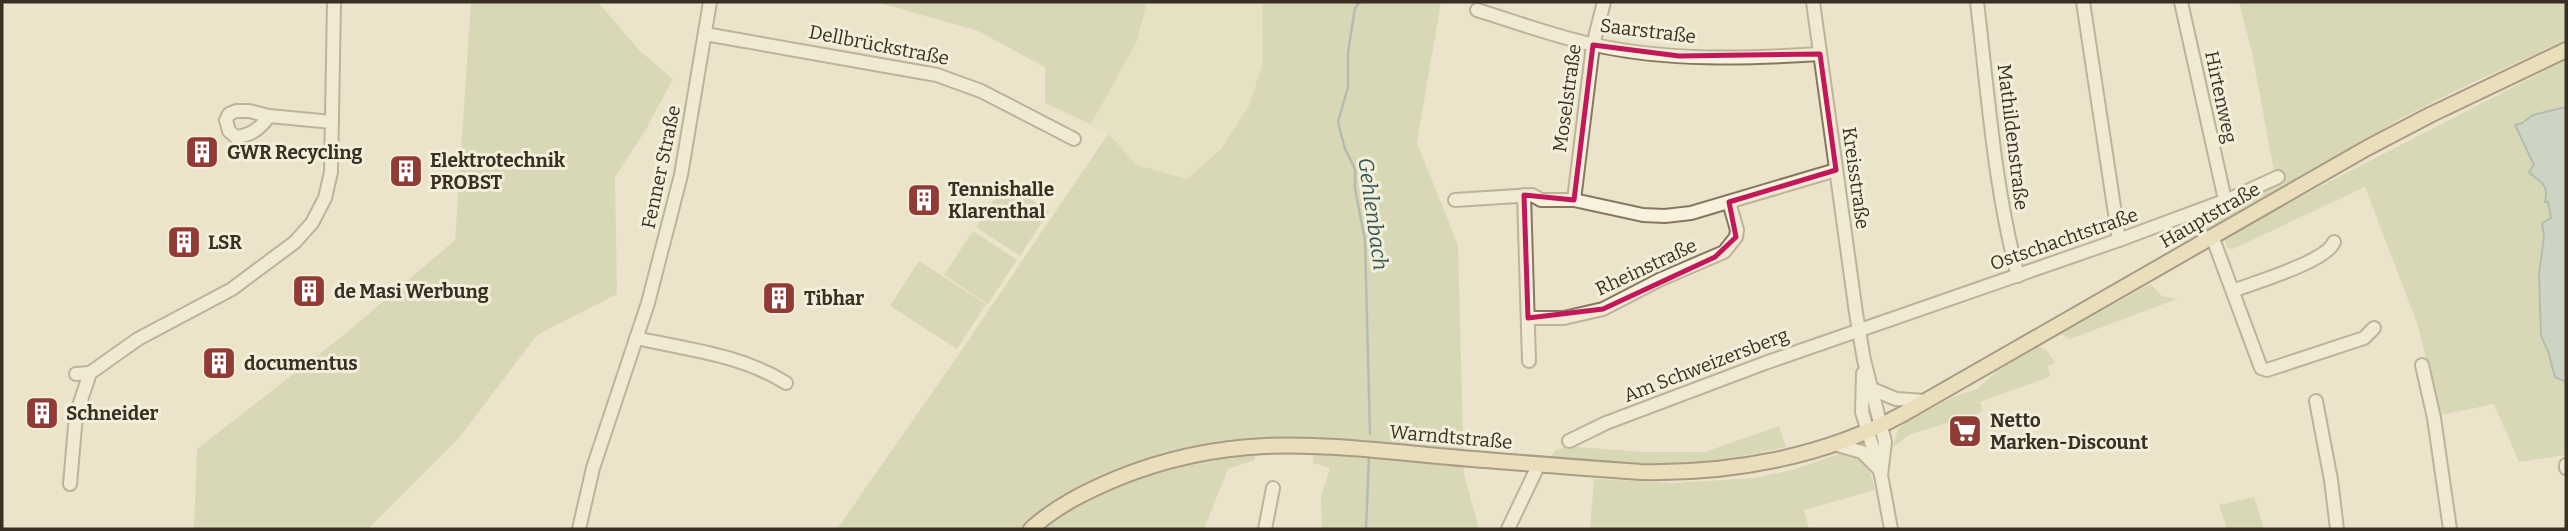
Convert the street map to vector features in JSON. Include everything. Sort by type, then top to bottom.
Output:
[{"type":"main road","name":"Hauptstraße","points":[[1874,428],[1926,401],[2367,148],[2566,50]]},
{"type":"main road","name":"Warndtstraße","points":[[1031,529],[1070,500],[1109,482],[1147,466],[1219,449],[1298,444],[1675,473],[1777,459],[1834,444],[1874,428]]},
{"type":"street","points":[[76,374],[90,373],[138,339],[232,289],[295,243],[312,223],[325,198],[331,172],[334,2]]},
{"type":"street","name":"Fenner Straße","points":[[579,529],[593,468],[648,303],[687,154],[710,2]]},
{"type":"street","name":"Moselstraße","points":[[1574,200],[1593,45],[1604,2]]},
{"type":"street","name":"Kreisstraße","points":[[1813,2],[1859,329],[1872,389],[1874,428]]},
{"type":"street","name":"Mathildenstraße","points":[[1977,2],[2002,205],[2018,276]]},
{"type":"street","points":[[2083,2],[2119,240]]},
{"type":"street","name":"Hirtenweg","points":[[2181,2],[2225,200]]},
{"type":"street","name":"Saarstraße","points":[[1477,10],[1593,45],[1679,56],[1819,54]]},
{"type":"street","name":"Dellbrückstraße","points":[[705,34],[937,75],[981,91],[1074,139]]},
{"type":"street","points":[[269,116],[332,122]]},
{"type":"street","name":"Rheinstraße","points":[[1455,200],[1532,195],[1541,200],[1574,200],[1630,213],[1665,216],[1691,213],[1836,170]]},
{"type":"street","name":"Ostschachtstraße","points":[[1859,329],[2119,240],[2278,177]]},
{"type":"street","points":[[1524,195],[1528,361]]},
{"type":"street","name":"Rheinstraße","points":[[1528,318],[1564,318],[1603,309],[1659,280],[1724,252],[1736,237],[1737,230],[1729,202]]},
{"type":"street","points":[[2212,236],[2261,368],[2267,370],[2364,338],[2374,328]]},
{"type":"street","points":[[2234,291],[2313,260],[2332,248],[2334,242]]},
{"type":"street","name":"Am Schweizersberg","points":[[1569,441],[1606,423],[1859,329]]},
{"type":"street","points":[[636,338],[739,361],[757,367],[786,383]]},
{"type":"street","name":"Kreisstraße","points":[[1864,360],[1862,412],[1885,442],[1881,474],[1891,529]]},
{"type":"street","points":[[2422,366],[2436,430],[2450,529]]},
{"type":"street","points":[[70,484],[76,415],[90,373]]},
{"type":"street","points":[[1872,389],[1896,399],[1926,401]]},
{"type":"street","points":[[2316,401],[2337,529]]},
{"type":"street","points":[[1834,444],[1862,452],[1881,474]]},
{"type":"street","points":[[1508,529],[1539,464]]},
{"type":"street","points":[[1267,523],[1273,488]]},
{"type":"street","points":[[1255,513],[1267,523]]},
{"type":"highlighted area","points":[[1593,45],[1679,56],[1820,54],[1836,170],[1729,202],[1736,237],[1715,257],[1603,309],[1528,318],[1524,195],[1574,200]]},
{"type":"shaded area","points":[[987,2],[1262,2],[1263,62],[1249,106],[1221,149],[1187,179],[1137,165],[1108,134],[1045,103],[1045,67],[978,31]]},
{"type":"green space","points":[[471,2],[598,2],[640,51],[673,79],[645,131],[615,177],[617,294],[537,335],[459,438],[368,529],[194,529],[197,449],[345,334],[455,240]]},
{"type":"green space","points":[[876,2],[1147,2],[1137,41],[1091,124],[1045,103],[1045,67],[978,31]]},
{"type":"green space","points":[[1262,2],[1441,2],[1417,143],[1458,245],[1464,474],[1479,529],[1322,529],[1321,496],[1330,468],[1313,463],[1314,438],[1281,438],[1217,445],[1044,513],[1020,529],[837,529],[1108,134],[1137,165],[1187,179],[1221,149],[1249,106],[1263,62]]},
{"type":"green space","points":[[2239,2],[2566,2],[2566,40],[2397,120],[2365,142],[2183,243],[2176,228],[2183,225],[2186,230],[2193,226],[2191,222],[2276,182],[2252,52]]},
{"type":"green space","points":[[2566,60],[2566,107],[2533,115],[2515,125],[2534,166],[2532,175],[2546,189],[2551,218],[2542,223],[2544,237],[2539,274],[2541,336],[2555,377],[2566,382],[2566,455],[2519,462],[2494,404],[2441,415],[2417,323],[2365,187],[2233,249],[2228,248],[2225,241],[2226,235]]},
{"type":"green space","points":[[1005,183],[1049,211],[1020,256],[976,227]]},
{"type":"green space","points":[[973,231],[1017,260],[988,304],[944,275]]},
{"type":"green space","points":[[919,261],[986,304],[957,349],[890,306]]},
{"type":"green space","points":[[2150,284],[2162,296],[2177,299],[2070,339],[2061,334]]},
{"type":"green space","points":[[2039,346],[2048,352],[2055,363],[2047,366],[2051,376],[1980,402],[1983,412],[1911,434],[1892,448],[1898,430],[1905,423],[1953,397],[1977,389],[1998,370]]},
{"type":"green space","points":[[1779,426],[1786,447],[1729,459],[1675,465],[1549,459],[1555,451],[1566,446],[1642,452],[1705,452]]},
{"type":"green space","points":[[1255,448],[1255,460],[1228,469],[1204,529],[1035,529],[1049,518],[1148,469]]},
{"type":"green space","points":[[1838,454],[1853,457],[1864,464],[1871,475],[1875,490],[1804,510],[1809,529],[1590,529],[1594,479],[1674,483],[1754,478],[1792,470]]},
{"type":"green space","points":[[2254,497],[2264,529],[2227,529],[2219,505]]},
{"type":"water","points":[[2566,107],[2566,382],[2555,377],[2541,336],[2539,274],[2544,237],[2542,223],[2551,218],[2548,202],[2545,202],[2546,190],[2529,172],[2534,165],[2515,125],[2533,115]]},
{"type":"waterway","name":"Gehlenbach","points":[[1360,2],[1355,8],[1348,52],[1348,87],[1338,122],[1345,149],[1355,169],[1355,189],[1365,240],[1370,434]]},
{"type":"waterway","name":"Gehlenbach","points":[[1366,529],[1369,456]]},
{"type":"place","name":"GWR Recycling","points":[[202,152]]},
{"type":"place","name":"Elektrotechnik PROBST","points":[[406,171]]},
{"type":"place","name":"Tennishalle Klarenthal","points":[[924,200]]},
{"type":"place","name":"LSR","points":[[184,242]]},
{"type":"place","name":"de Masi Werbung","points":[[309,291]]},
{"type":"place","name":"Tibhar","points":[[779,298]]},
{"type":"place","name":"documentus","points":[[219,363]]},
{"type":"place","name":"Schneider","points":[[42,413]]},
{"type":"place","name":"Netto Marken-Discount","points":[[1965,431]]}]
